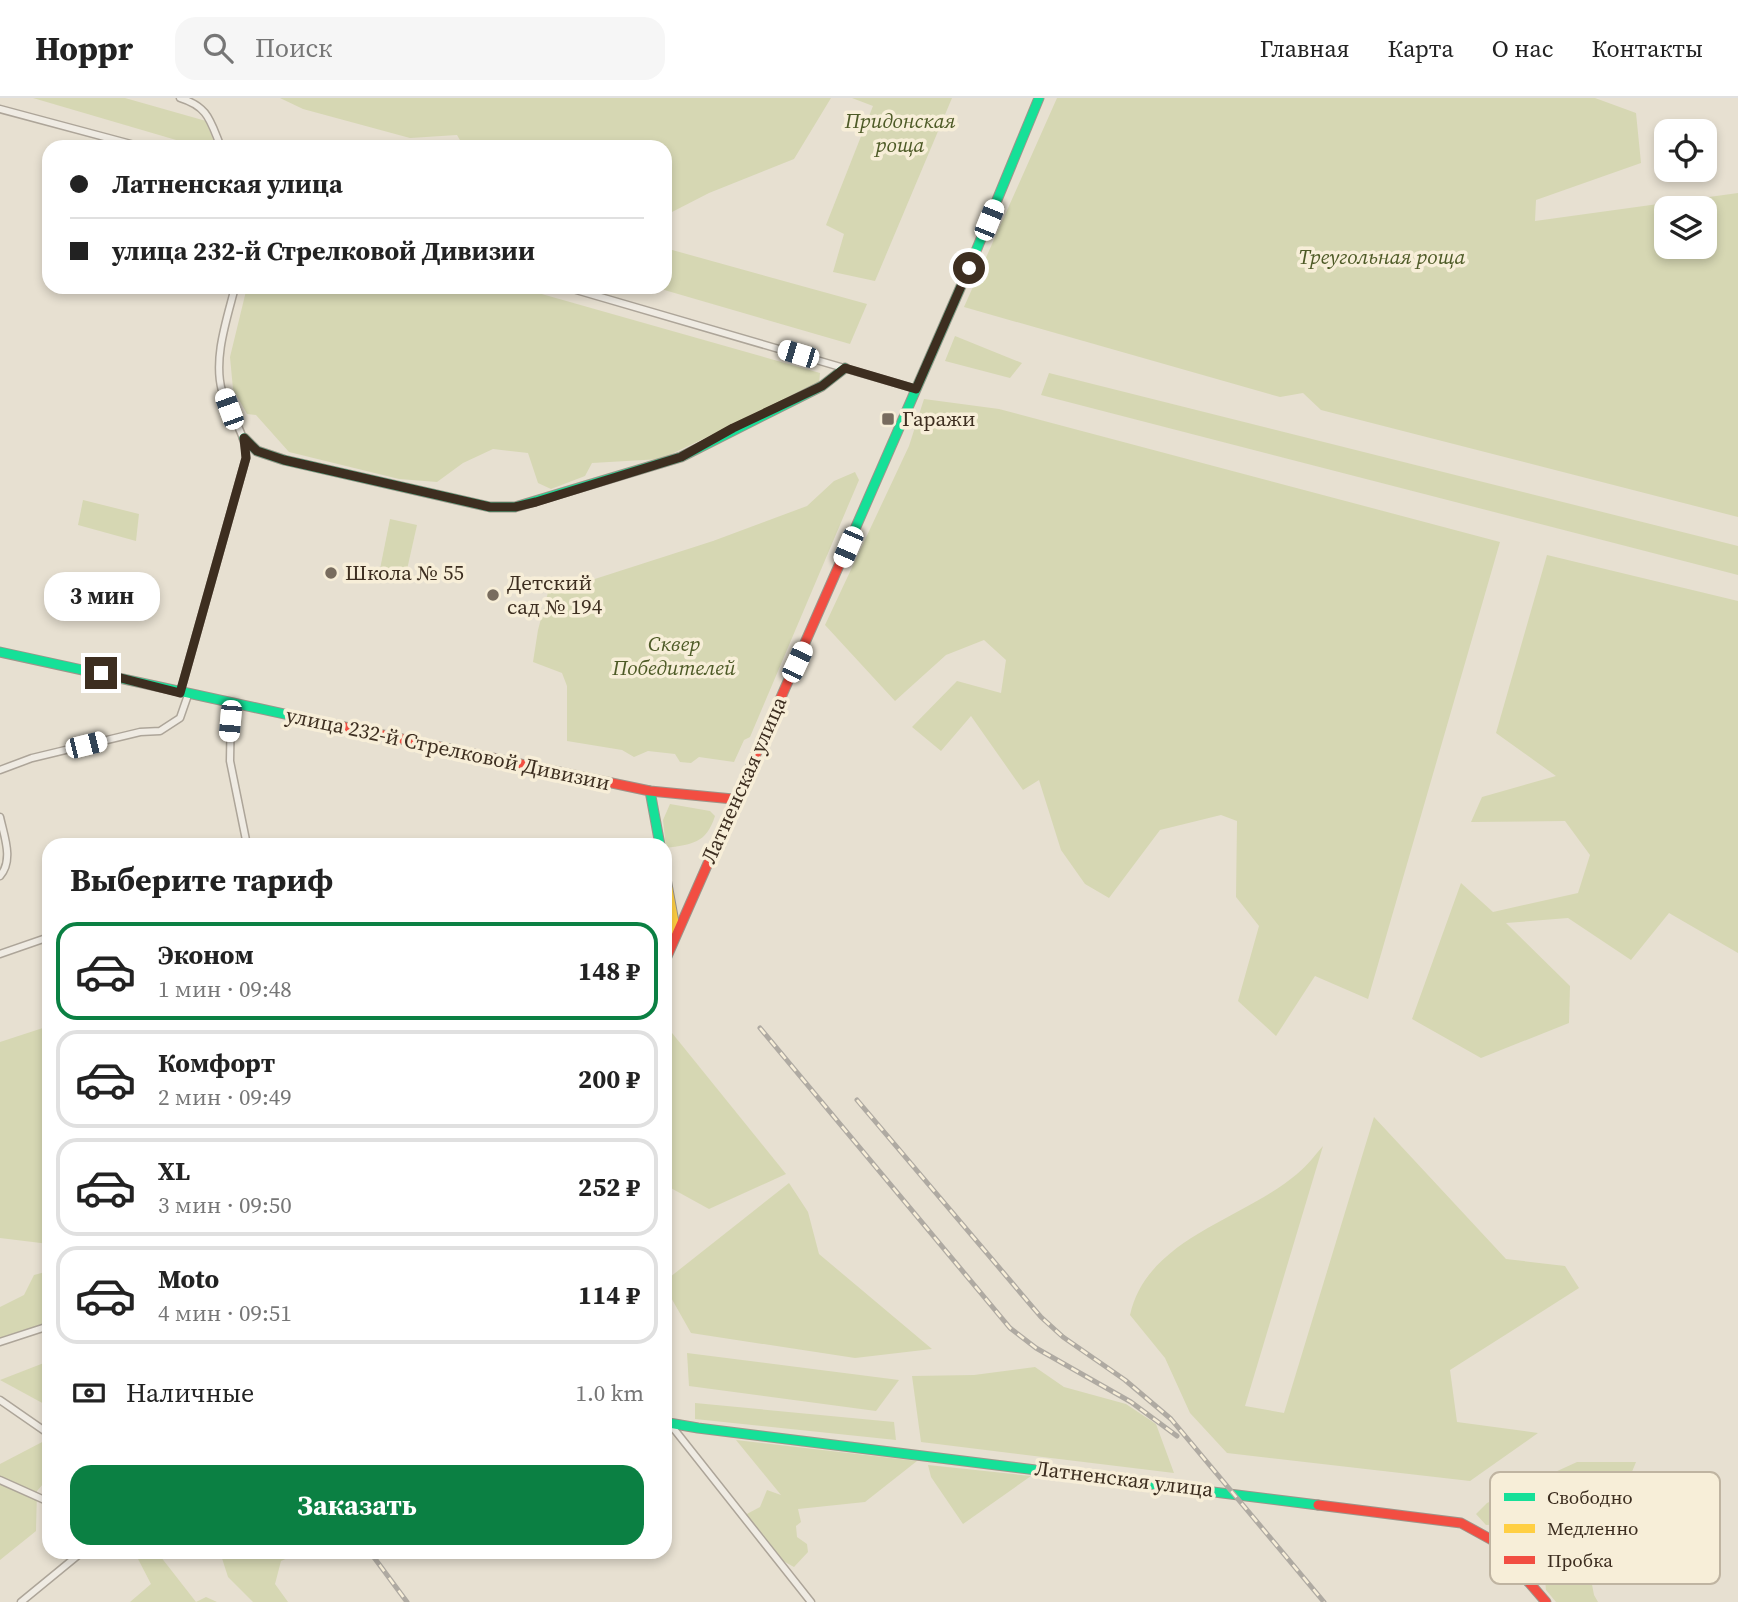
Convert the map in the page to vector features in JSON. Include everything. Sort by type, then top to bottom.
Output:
[{"type":"street","points":[[180,98],[197,103],[206,111],[218,140]]},
{"type":"street","name":"Латненская улица","points":[[672,944],[733,799],[813,628],[1039,98]]},
{"type":"street","points":[[0,109],[116,140]]},
{"type":"street","points":[[234,294],[219,365],[220,380],[229,409],[244,438],[257,451],[284,460],[490,507],[515,507],[580,490],[681,457],[733,428],[822,386],[845,368]]},
{"type":"street","points":[[590,294],[916,389]]},
{"type":"street","points":[[0,770],[32,758],[127,735],[160,730],[180,718],[246,458],[244,438]]},
{"type":"street","name":"улица 232-й Стрелковой Дивизии","points":[[0,652],[184,694],[650,791],[733,799]]},
{"type":"street","points":[[231,704],[230,761],[246,838]]},
{"type":"street","points":[[650,791],[659,838]]},
{"type":"street","points":[[0,817],[8,856],[5,870],[0,876]]},
{"type":"street","points":[[672,912],[676,935]]},
{"type":"street","points":[[0,954],[42,939]]},
{"type":"street","points":[[0,1342],[42,1328]]},
{"type":"street","points":[[0,1400],[42,1429]]},
{"type":"street","name":"Латненская улица","points":[[672,1421],[1461,1523],[1490,1539]]},
{"type":"street","name":"Латненская улица","points":[[672,1426],[811,1602]]},
{"type":"street","points":[[0,1480],[42,1499]]},
{"type":"street","points":[[21,1602],[73,1559]]},
{"type":"street","name":"Латненская улица","points":[[1530,1584],[1546,1602]]},
{"type":"green space","points":[[33,98],[125,98],[206,121],[213,140],[176,140]]},
{"type":"green space","name":"Придонская роща","points":[[280,98],[831,98],[794,159],[709,193],[672,212],[672,140],[460,140],[457,135],[410,138],[303,109]]},
{"type":"green space","name":"Придонская роща","points":[[852,98],[952,98],[875,281],[833,272],[844,234],[826,225],[873,106]]},
{"type":"green space","name":"Треугольная роща","points":[[1057,98],[1595,98],[1636,113],[1641,163],[1536,200],[1535,221],[1654,205],[1654,259],[1717,259],[1716,196],[1738,193],[1738,517],[1321,410],[1303,393],[1280,397],[964,307]]},
{"type":"green space","points":[[672,250],[867,304],[850,344],[672,292]]},
{"type":"green space","points":[[245,294],[542,294],[820,373],[819,384],[661,459],[592,463],[585,476],[551,489],[538,483],[528,453],[493,449],[463,463],[437,482],[399,479],[289,452],[256,415],[247,414],[233,389],[230,357]]},
{"type":"green space","points":[[955,336],[1022,363],[1010,378],[945,361]]},
{"type":"green space","points":[[1049,373],[1738,546],[1738,575],[1041,395]]},
{"type":"green space","points":[[924,399],[999,409],[1500,542],[1368,999],[1315,976],[1276,1036],[1238,1001],[1259,926],[1236,897],[1237,821],[1221,815],[1160,830],[1109,898],[1085,884],[1061,850],[1039,780],[1023,790],[971,716],[941,751],[912,727],[957,681],[1001,693],[1006,660],[984,640],[946,655],[895,701],[825,625],[909,446]]},
{"type":"green space","name":"Сквер Победителей","points":[[855,472],[859,480],[750,737],[744,740],[734,762],[699,757],[691,763],[680,762],[675,754],[648,751],[634,757],[622,750],[567,741],[567,686],[562,673],[533,662],[551,581],[573,586],[713,541],[807,506],[834,481]]},
{"type":"green space","points":[[83,500],[139,514],[136,541],[78,525]]},
{"type":"green space","points":[[390,519],[417,525],[406,574],[380,569]]},
{"type":"green space","points":[[1547,555],[1738,601],[1738,953],[1669,913],[1631,960],[1568,918],[1506,923],[1570,986],[1569,1023],[1481,1058],[1412,1019],[1461,883],[1493,912],[1578,893],[1590,855],[1565,821],[1471,822],[1482,797],[1556,776],[1496,733]]},
{"type":"green space","points":[[670,804],[710,811],[715,816],[707,832],[697,841],[672,847],[672,838],[665,838],[663,820]]},
{"type":"green space","points":[[42,1028],[42,1243],[0,1238],[0,1042]]},
{"type":"green space","points":[[672,1033],[786,1174],[709,1209],[672,1189]]},
{"type":"green space","points":[[1374,1117],[1506,1259],[1565,1266],[1579,1288],[1450,1370],[1457,1422],[1538,1433],[1470,1481],[1227,1453],[1190,1413],[1165,1358],[1130,1315],[1140,1289],[1156,1267],[1176,1249],[1275,1190],[1301,1171],[1323,1146],[1245,1406],[1284,1413]]},
{"type":"green space","points":[[789,1183],[808,1212],[819,1254],[932,1349],[855,1358],[691,1333],[672,1299],[672,1275]]},
{"type":"green space","points":[[42,1273],[42,1324],[0,1339],[0,1307],[24,1295],[34,1275]]},
{"type":"green space","points":[[687,1353],[899,1380],[876,1411],[689,1386]]},
{"type":"green space","points":[[42,1364],[42,1403],[0,1380]]},
{"type":"green space","points":[[1035,1367],[1064,1387],[1126,1404],[1156,1424],[1174,1473],[921,1442],[912,1376],[974,1375]]},
{"type":"green space","points":[[695,1403],[894,1422],[896,1440],[695,1419]]},
{"type":"green space","points":[[736,1440],[917,1461],[865,1502],[798,1509],[801,1522],[796,1526],[797,1537],[807,1544],[808,1552],[794,1567],[783,1561],[745,1515],[760,1507],[767,1490],[781,1495]]},
{"type":"green space","points":[[42,1442],[42,1485],[37,1491],[36,1531],[0,1560],[0,1464]]},
{"type":"green space","points":[[1577,1462],[1636,1462],[1632,1472],[1555,1472]]},
{"type":"green space","points":[[928,1465],[1031,1476],[963,1524],[931,1477]]},
{"type":"green space","points":[[1490,1502],[1490,1525],[1486,1525],[1476,1514]]},
{"type":"green space","points":[[138,1559],[162,1559],[196,1602],[130,1602],[151,1584]]},
{"type":"green space","points":[[222,1559],[285,1559],[281,1561],[275,1584],[288,1602],[253,1602],[228,1577]]},
{"type":"green space","points":[[1545,1584],[1592,1584],[1598,1602],[1556,1602],[1546,1590]]},
{"type":"green space","points":[[206,1597],[217,1602],[196,1602]]},
{"type":"railway","points":[[760,1028],[1010,1328],[1036,1348],[1131,1402],[1177,1436]]},
{"type":"railway","points":[[857,1100],[1041,1317],[1063,1337],[1125,1380],[1171,1419],[1324,1602]]},
{"type":"railway","points":[[375,1559],[407,1602]]},
{"type":"traffic: fast","points":[[848,545],[969,268],[1039,98]]},
{"type":"traffic: fast","points":[[244,438],[257,451],[284,460],[490,507],[515,507],[681,457],[822,386],[845,368]]},
{"type":"traffic: fast","points":[[0,652],[335,725]]},
{"type":"traffic: fast","points":[[650,791],[659,838]]},
{"type":"traffic: fast","points":[[672,1424],[1318,1505]]},
{"type":"traffic: slow","points":[[672,911],[676,933]]},
{"type":"traffic: jam","points":[[672,945],[848,545]]},
{"type":"traffic: jam","points":[[335,725],[650,791],[733,799]]},
{"type":"traffic: jam","points":[[1318,1505],[1461,1523],[1490,1539]]},
{"type":"traffic: jam","points":[[1530,1584],[1546,1602]]},
{"type":"place","name":"Гаражи","points":[[888,419]]},
{"type":"place","name":"Школа № 55","points":[[331,573]]},
{"type":"place","name":"Детский сад № 194","points":[[493,595]]},
{"type":"route","points":[[101,673],[180,693],[246,458],[244,438],[257,451],[284,460],[490,507],[515,507],[580,490],[616,476],[646,470],[681,457],[733,428],[822,386],[845,368],[916,389],[969,268]]}]
